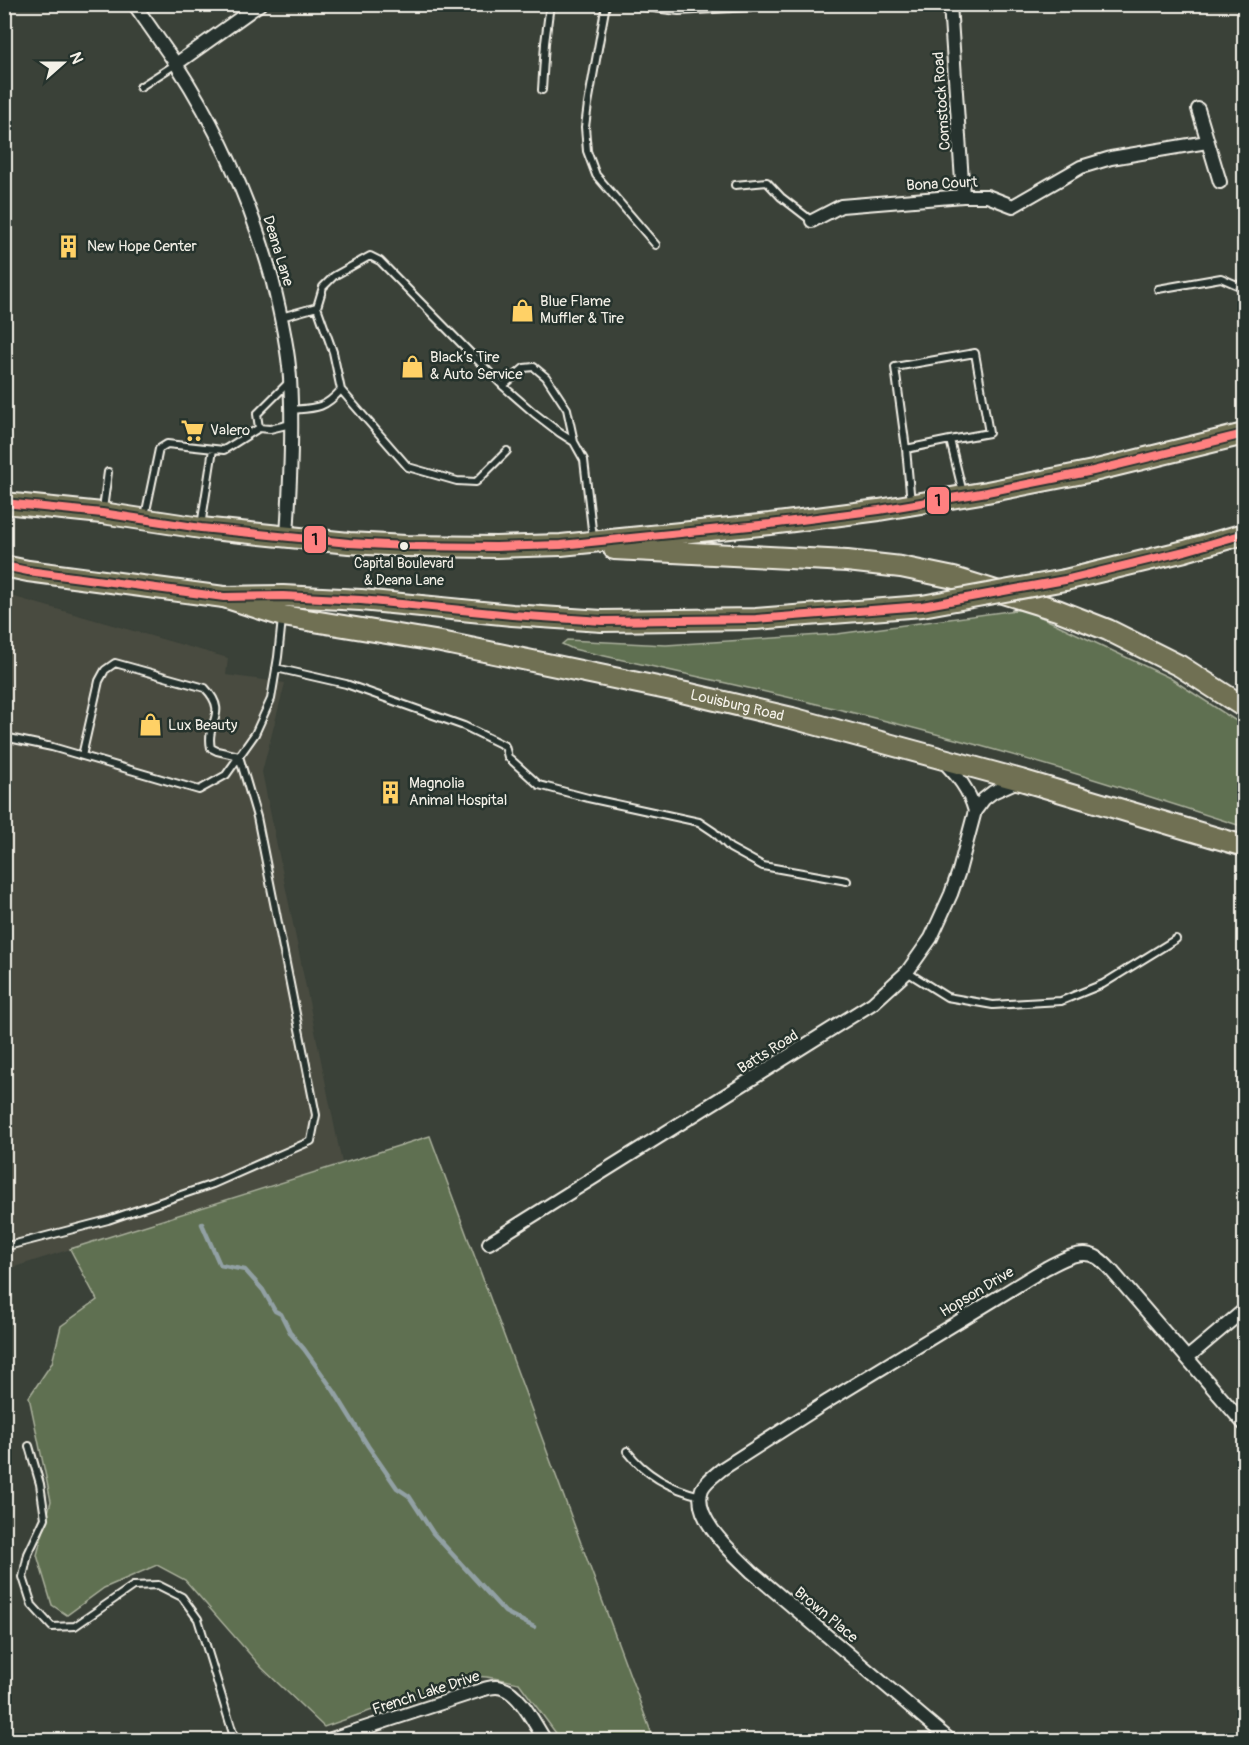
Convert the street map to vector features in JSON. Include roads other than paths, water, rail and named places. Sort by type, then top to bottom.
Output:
[{"type":"highway","points":[[4,503],[102,513],[201,528],[348,543],[496,547],[561,544],[770,524],[911,505],[1093,471],[1245,434]]},
{"type":"highway","points":[[4,566],[224,597],[283,596],[361,600],[512,615],[602,621],[756,619],[922,606],[1065,580],[1245,534]]},
{"type":"highway","points":[[561,544],[847,561],[901,567],[954,578],[1057,610],[1108,630],[1180,666],[1245,708]]},
{"type":"highway","name":"Louisburg Road","points":[[224,597],[283,616],[441,642],[687,693],[792,718],[1021,780],[1245,846]]},
{"type":"street","name":"Deana Lane","points":[[134,4],[176,64],[215,132],[234,171],[263,246],[285,336],[290,381],[291,424],[287,537]]},
{"type":"street","points":[[176,64],[260,4]]},
{"type":"street","points":[[645,4],[679,8],[750,4]]},
{"type":"street","name":"Comstock Road","points":[[951,4],[963,196]]},
{"type":"street","points":[[1198,109],[1220,182]]},
{"type":"street","name":"Bona Court","points":[[812,221],[841,206],[963,196],[987,196],[1013,206],[1081,167],[1111,158],[1207,142]]},
{"type":"street","points":[[938,757],[963,783],[975,811]]},
{"type":"street","points":[[975,811],[993,792],[1021,780]]},
{"type":"street","name":"Batts Road","points":[[489,1243],[873,1003],[907,972],[931,938],[959,871],[975,811]]},
{"type":"street","name":"Hopson Drive","points":[[701,1498],[706,1482],[722,1469],[1027,1279],[1072,1256],[1089,1254],[1097,1257],[1111,1270],[1245,1424]]},
{"type":"street","points":[[1187,1358],[1245,1310]]},
{"type":"street","name":"Brown Place","points":[[701,1498],[703,1511],[722,1542],[752,1572],[950,1740]]},
{"type":"street","name":"French Lake Drive","points":[[328,1740],[478,1690],[494,1687],[502,1688],[517,1699],[544,1740]]},
{"type":"lane","points":[[542,90],[550,4]]},
{"type":"lane","points":[[606,4],[585,127],[587,151],[596,175],[656,245]]},
{"type":"lane","points":[[140,87],[176,64]]},
{"type":"lane","points":[[735,185],[767,182],[781,197],[812,221]]},
{"type":"lane","points":[[507,451],[476,482],[457,481],[408,467],[341,390],[333,352],[317,307],[323,287],[334,276],[370,256],[380,261],[503,386],[551,427],[574,442]]},
{"type":"lane","points":[[1158,289],[1221,278],[1245,288]]},
{"type":"lane","points":[[281,317],[317,307]]},
{"type":"lane","points":[[906,448],[988,433],[975,353],[895,367],[911,505]]},
{"type":"lane","points":[[503,386],[524,368],[534,367],[546,377],[567,409],[574,442],[584,460],[593,541]]},
{"type":"lane","points":[[259,428],[257,414],[290,381]]},
{"type":"lane","points":[[291,411],[313,408],[330,402],[341,390]]},
{"type":"lane","points":[[144,520],[159,449],[167,444],[224,450],[259,428],[270,429],[291,424]]},
{"type":"lane","points":[[950,440],[963,496]]},
{"type":"lane","points":[[201,528],[213,449]]},
{"type":"lane","points":[[102,513],[108,472]]},
{"type":"lane","points":[[4,737],[52,747],[200,790],[226,775],[255,734],[270,699],[283,616],[283,596]]},
{"type":"lane","points":[[82,756],[99,681],[105,670],[115,663],[205,688],[214,698],[217,711],[209,740],[211,748],[239,756]]},
{"type":"lane","points":[[276,668],[346,684],[464,726],[505,746],[508,757],[539,785],[699,822],[714,832],[730,848],[763,866],[847,881]]},
{"type":"lane","points":[[4,1247],[108,1220],[202,1188],[311,1141],[316,1114],[257,817],[239,756]]},
{"type":"lane","points":[[907,972],[947,998],[993,1005],[1061,1001],[1103,984],[1176,939]]},
{"type":"lane","points":[[29,1446],[40,1485],[45,1518],[28,1554],[23,1577],[32,1605],[52,1627],[75,1626],[133,1586],[158,1585],[182,1597],[198,1619],[235,1740]]},
{"type":"lane","points":[[627,1451],[637,1465],[657,1480],[701,1498]]},
{"type":"waterway","points":[[202,1224],[220,1265],[245,1270],[263,1290],[275,1311],[281,1314],[291,1334],[334,1391],[397,1488],[409,1496],[433,1533],[505,1612],[534,1627]]},
{"type":"place","name":"New Hope Center","points":[[69,246]]},
{"type":"place","name":"Blue Flame Muffler & Tire","points":[[522,310]]},
{"type":"place","name":"Black’s Tire & Auto Service","points":[[412,366]]},
{"type":"place","name":"Valero","points":[[192,430]]},
{"type":"place","name":"Capital Boulevard & Deana Lane","points":[[404,546]]},
{"type":"place","name":"Lux Beauty","points":[[150,725]]},
{"type":"place","name":"Magnolia Animal Hospital","points":[[391,792]]}]
